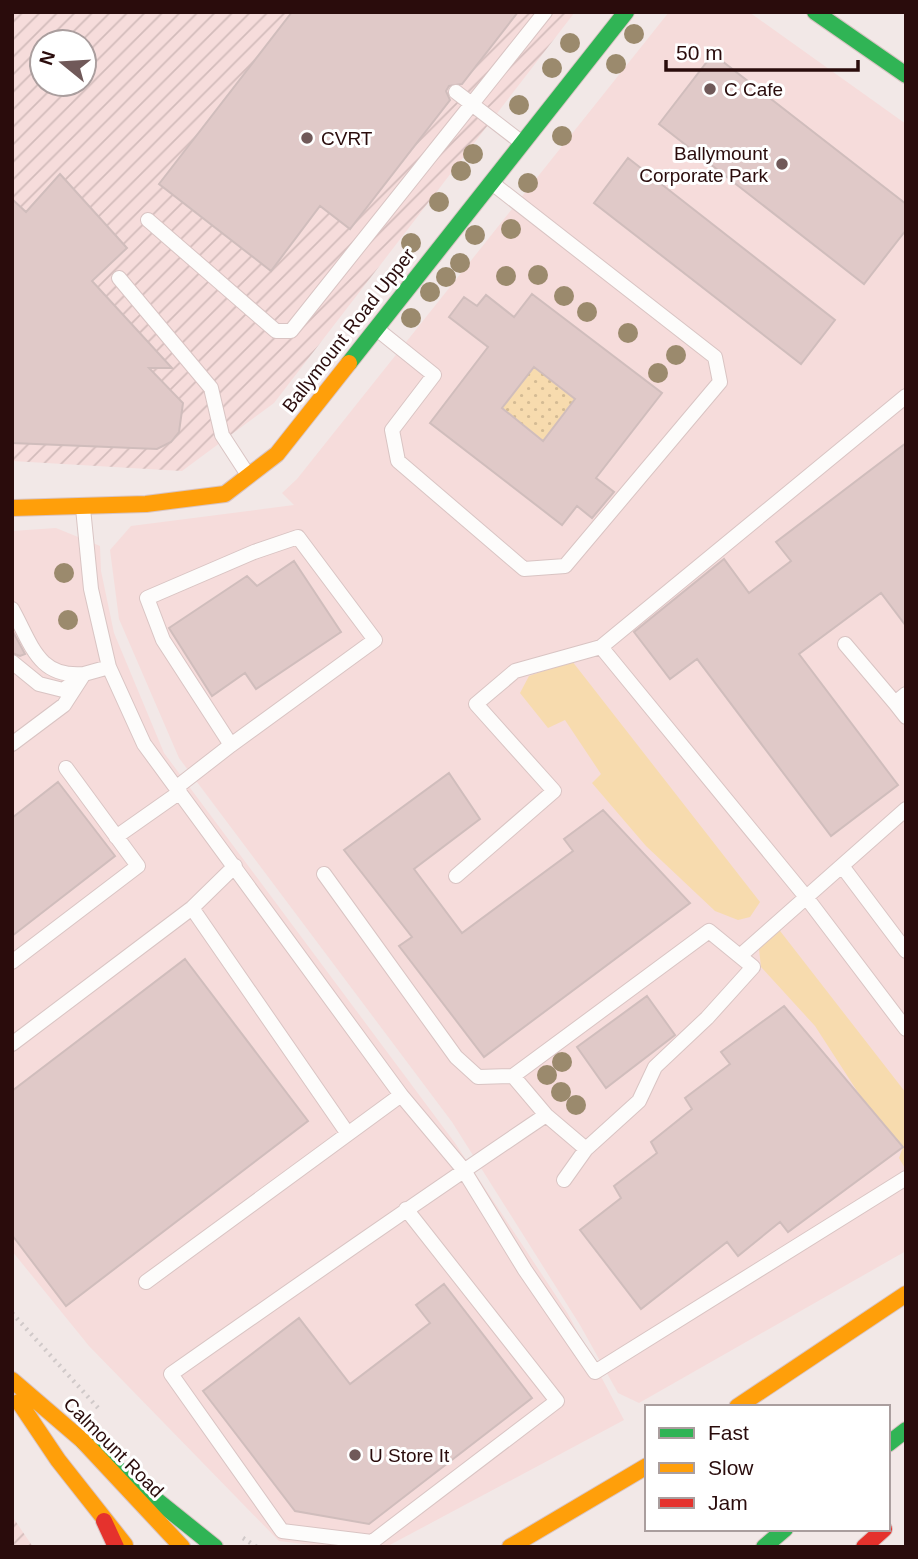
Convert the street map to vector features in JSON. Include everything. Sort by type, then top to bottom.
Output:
[{"type":"main road","name":"Ballymount Road Upper","points":[[12,508],[189,500],[225,494],[250,478],[277,454],[626,12]]},
{"type":"main road","points":[[815,12],[906,75]]},
{"type":"main road","points":[[740,1405],[906,1294]]},
{"type":"main road","name":"Calmount Road","points":[[12,1380],[83,1441],[182,1547]]},
{"type":"main road","points":[[12,1392],[104,1521],[126,1547]]},
{"type":"main road","points":[[890,1442],[906,1430]]},
{"type":"main road","points":[[83,1441],[215,1547]]},
{"type":"main road","points":[[510,1547],[645,1467]]},
{"type":"main road","points":[[597,1515],[645,1477]]},
{"type":"main road","points":[[104,1521],[116,1547]]},
{"type":"main road","points":[[764,1547],[783,1531]]},
{"type":"main road","points":[[864,1547],[883,1531]]},
{"type":"lane","points":[[148,220],[276,331],[291,331],[545,12]]},
{"type":"lane","points":[[456,92],[523,143]]},
{"type":"lane","points":[[376,328],[434,374],[392,430],[398,461],[524,569],[565,566],[720,382],[715,357],[491,183]]},
{"type":"lane","points":[[119,278],[211,388],[222,435],[250,478]]},
{"type":"lane","points":[[456,876],[554,791],[476,704],[515,671],[601,647],[906,396]]},
{"type":"lane","points":[[83,506],[91,589],[109,667],[144,744],[401,1095],[463,1169],[525,1270],[595,1373],[906,1178]]},
{"type":"lane","points":[[116,837],[231,745],[375,640],[298,537],[254,552],[147,598],[163,640],[231,745]]},
{"type":"lane","points":[[12,609],[36,653],[52,672],[65,676],[109,667]]},
{"type":"lane","points":[[845,644],[900,699],[906,717]]},
{"type":"lane","points":[[601,647],[806,897],[906,1029]]},
{"type":"lane","points":[[12,662],[39,684],[63,690],[84,674]]},
{"type":"lane","points":[[12,744],[64,705],[84,674]]},
{"type":"lane","points":[[12,962],[138,866],[66,768]]},
{"type":"lane","points":[[741,955],[906,809]]},
{"type":"lane","points":[[12,1044],[192,908],[235,866]]},
{"type":"lane","points":[[842,866],[906,951]]},
{"type":"lane","points":[[324,874],[457,1057],[478,1077],[513,1076],[709,930],[753,967],[707,1018],[655,1067],[639,1101],[586,1149],[565,1180]]},
{"type":"lane","points":[[192,908],[348,1134]]},
{"type":"lane","points":[[513,1076],[546,1115],[586,1149]]},
{"type":"lane","points":[[146,1282],[401,1095]]},
{"type":"lane","points":[[406,1209],[557,1401],[372,1542],[282,1531],[171,1374],[406,1209],[463,1169],[546,1115]]},
{"type":"shaded area","points":[[12,12],[575,12],[274,403],[182,471],[12,461]]},
{"type":"shaded area","points":[[669,12],[749,12],[906,124],[906,1251],[639,1403],[618,1393],[580,1325],[452,1122],[179,758],[119,619],[110,550],[131,526],[294,505],[282,493],[297,479]]},
{"type":"shaded area","points":[[534,367],[575,399],[543,441],[502,408]]},
{"type":"shaded area","points":[[56,528],[100,546],[101,571],[114,633],[164,753],[455,1143],[568,1314],[624,1420],[386,1547],[327,1547],[279,1541],[89,1346],[12,1251],[12,531]]},
{"type":"shaded area","points":[[572,661],[760,902],[750,917],[738,920],[715,911],[646,846],[592,783],[601,774],[565,720],[548,728],[520,693],[529,676]]},
{"type":"shaded area","points":[[777,927],[906,1093],[906,1170],[899,1158],[903,1147],[861,1097],[815,1026],[761,967],[758,940]]},
{"type":"shaded area","points":[[12,1516],[33,1547],[12,1547]]},
{"type":"building","name":"CVRT","points":[[292,12],[518,12],[462,84],[449,86],[446,91],[450,100],[350,229],[320,206],[271,271],[159,184]]},
{"type":"building","name":"Ballymount Corporate Park","points":[[713,54],[906,204],[906,230],[864,284],[659,124]]},
{"type":"building","name":"Ballymount Corporate Park","points":[[628,158],[835,320],[801,364],[594,203]]},
{"type":"building","points":[[60,174],[127,248],[92,281],[172,368],[149,368],[183,403],[179,432],[171,442],[157,449],[12,443],[12,199],[26,212]]},
{"type":"building","points":[[532,294],[662,393],[596,478],[614,492],[592,518],[577,506],[562,525],[430,423],[488,347],[449,317],[464,297],[477,306],[486,295],[514,317]],"holes":[[[534,367],[575,399],[543,441],[502,408]]]},
{"type":"building","points":[[906,443],[906,626],[881,593],[799,654],[898,785],[831,836],[697,659],[670,679],[634,632],[724,559],[749,593],[791,561],[776,542]]},
{"type":"building","points":[[294,561],[341,632],[256,689],[245,673],[212,696],[169,628],[247,576],[257,586]]},
{"type":"building","points":[[12,630],[25,654],[20,656],[12,653]]},
{"type":"building","points":[[449,773],[480,819],[414,869],[462,933],[573,851],[564,839],[603,810],[690,903],[484,1057],[399,946],[412,937],[344,850]]},
{"type":"building","points":[[58,782],[115,856],[12,936],[12,818]]},
{"type":"building","points":[[185,959],[308,1121],[66,1306],[12,1235],[12,1091]]},
{"type":"building","points":[[647,996],[675,1035],[606,1088],[577,1047]]},
{"type":"building","points":[[784,1006],[903,1147],[788,1232],[780,1222],[738,1256],[727,1242],[641,1309],[580,1230],[621,1198],[614,1186],[657,1153],[651,1142],[692,1109],[685,1098],[730,1064],[721,1052]]},
{"type":"building","name":"U Store It","points":[[444,1284],[532,1398],[369,1524],[295,1511],[203,1391],[299,1318],[350,1384],[430,1323],[416,1305]]},
{"type":"traffic: fast","points":[[349,363],[626,12]]},
{"type":"traffic: fast","points":[[815,12],[906,75]]},
{"type":"traffic: fast","points":[[890,1442],[906,1430]]},
{"type":"traffic: fast","points":[[83,1441],[215,1547]]},
{"type":"traffic: fast","points":[[764,1547],[783,1531]]},
{"type":"traffic: slow","points":[[12,508],[146,504],[225,494],[277,454],[349,363]]},
{"type":"traffic: slow","points":[[740,1405],[906,1294]]},
{"type":"traffic: slow","points":[[12,1380],[83,1441],[182,1547]]},
{"type":"traffic: slow","points":[[19,1402],[58,1460],[125,1545]]},
{"type":"traffic: slow","points":[[510,1547],[645,1467]]},
{"type":"traffic: jam","points":[[104,1521],[116,1547]]},
{"type":"traffic: jam","points":[[864,1547],[882,1531]]},
{"type":"place","name":"C Cafe","points":[[710,89]]},
{"type":"place","name":"CVRT","points":[[307,138]]},
{"type":"place","name":"Ballymount Corporate Park","points":[[782,164]]},
{"type":"place","name":"U Store It","points":[[355,1455]]}]
